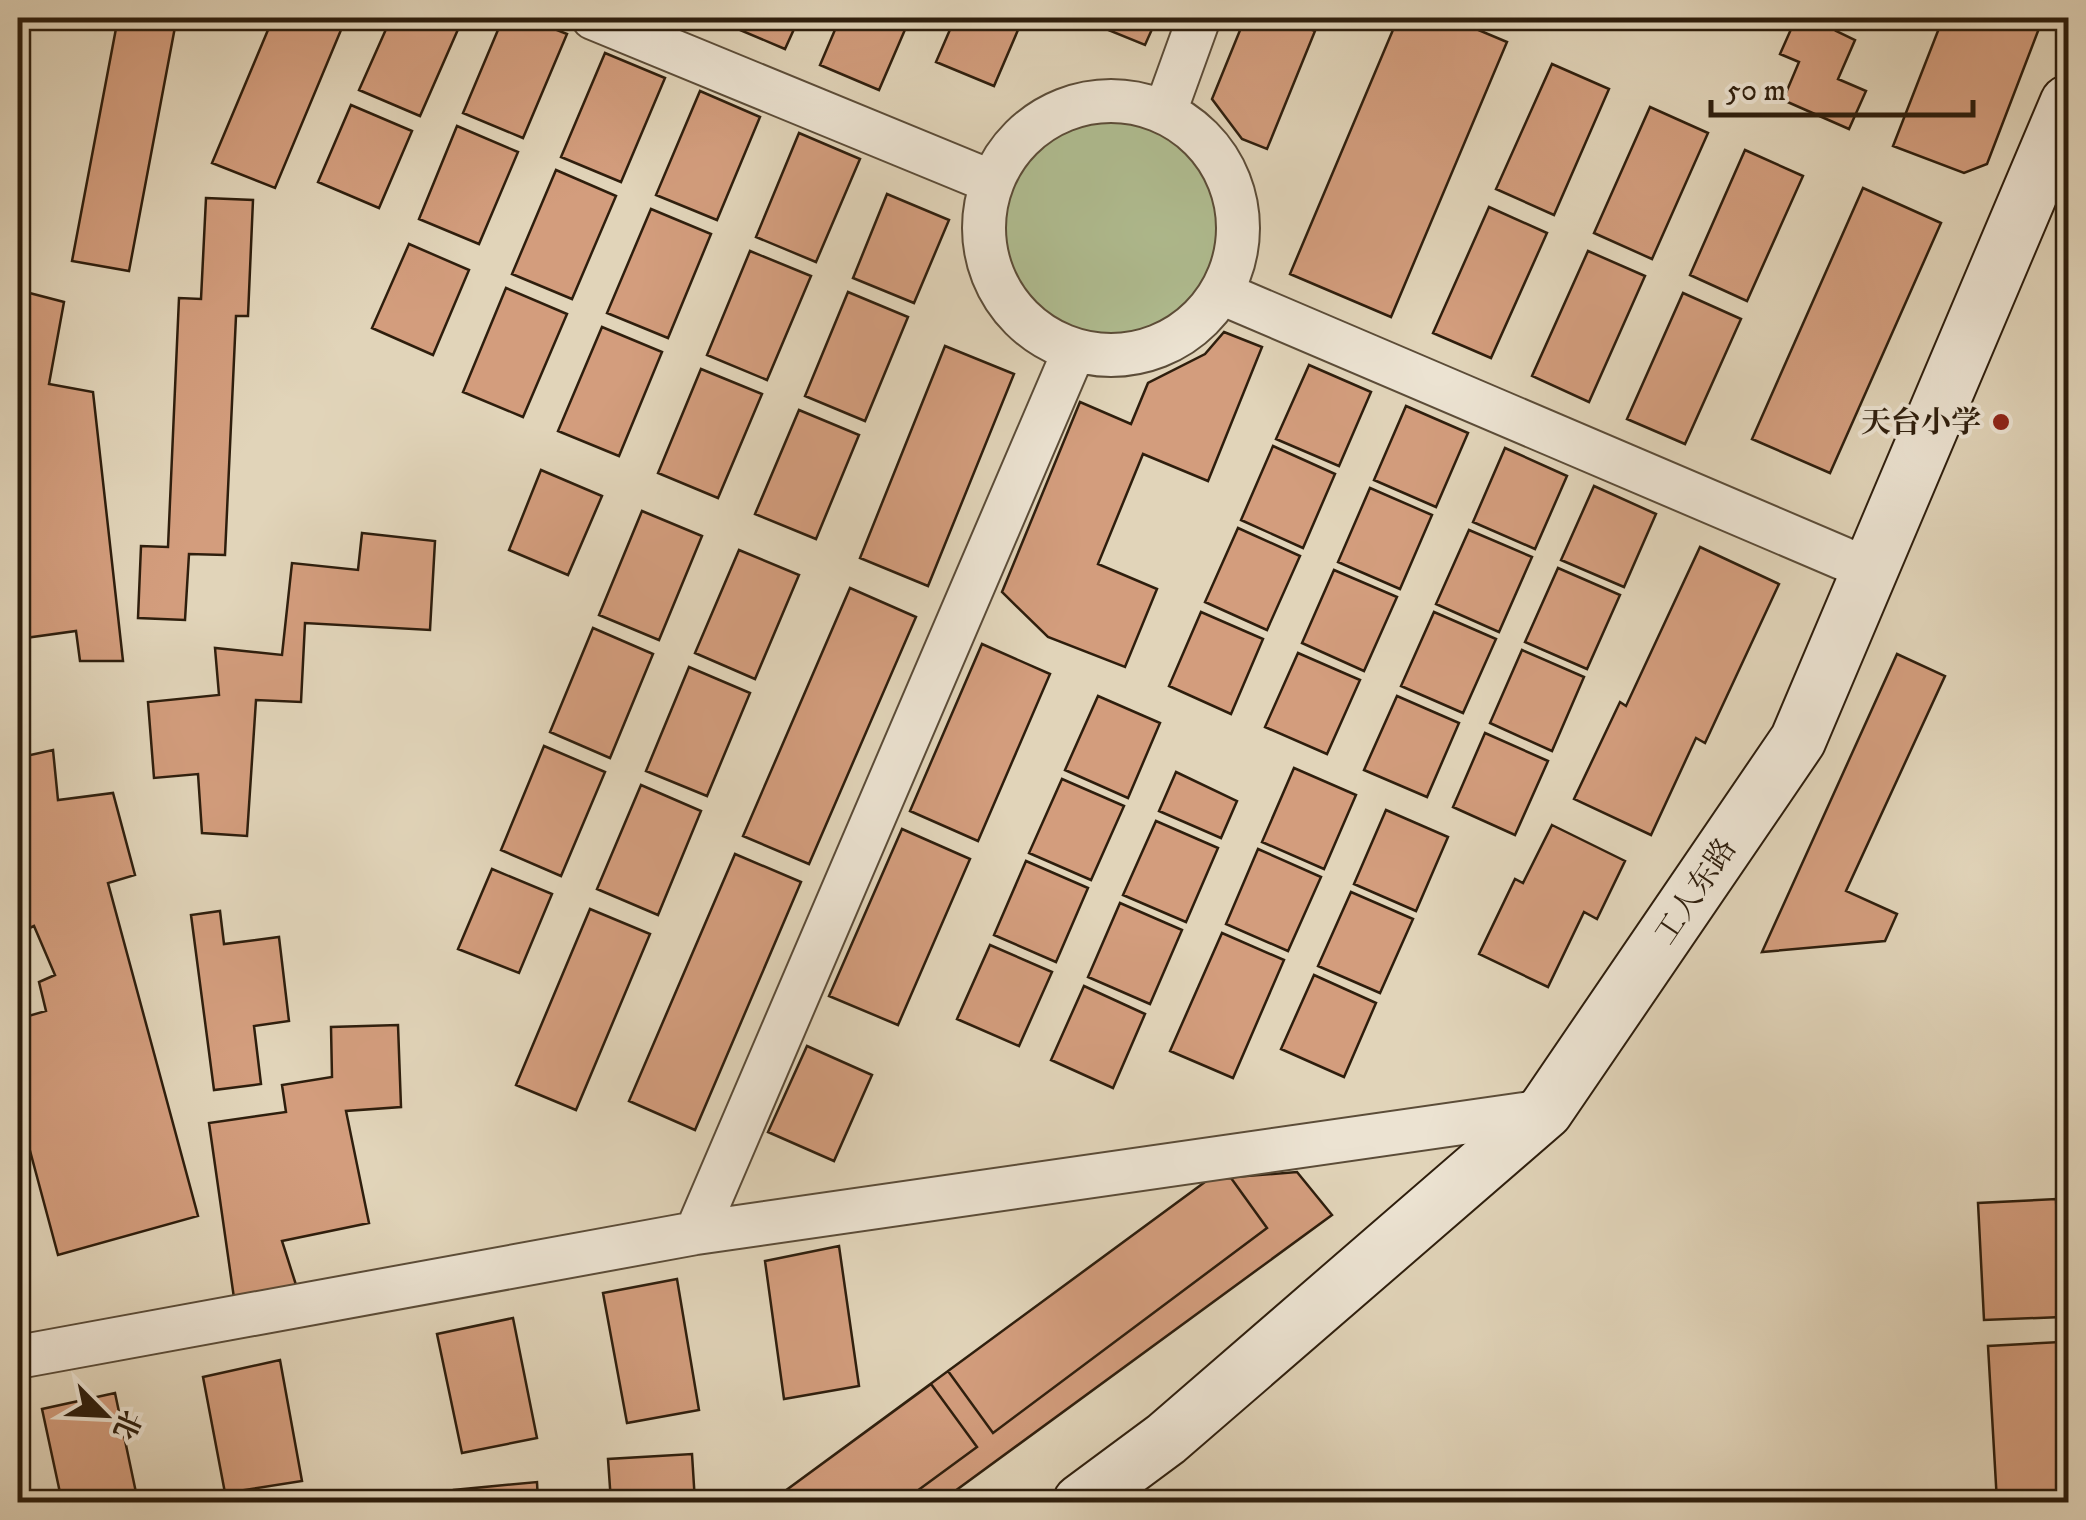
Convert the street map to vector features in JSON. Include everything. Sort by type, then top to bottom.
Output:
[{"type":"main road","name":"工人东路","points":[[1082,1502],[1166,1439],[1545,1111],[1798,740],[2068,104]]},
{"type":"street","points":[[593,18],[992,182]]},
{"type":"street","points":[[1165,112],[1199,18]]},
{"type":"street","points":[[1124,101],[1165,112],[1200,136],[1225,170],[1237,210],[1236,253],[1220,293],[1194,325],[1157,347],[1116,356],[1074,351],[1036,332],[1006,302],[988,265],[983,224],[992,182],[1012,146],[1044,119],[1070,108],[1083,103],[1124,101]]},
{"type":"street","points":[[1220,293],[1870,570]]},
{"type":"street","points":[[696,1233],[1074,351]]},
{"type":"street","points":[[18,1357],[696,1233],[1545,1111]]},
{"type":"green space","points":[[1111,101],[1160,111],[1201,138],[1228,179],[1238,228],[1228,277],[1201,318],[1160,345],[1111,355],[1062,345],[1021,318],[994,277],[984,228],[994,179],[1021,138],[1062,111]]},
{"type":"building","points":[[118,18],[175,27],[129,271],[72,261]]},
{"type":"building","points":[[273,18],[346,18],[275,188],[212,163]]},
{"type":"building","points":[[391,18],[463,18],[420,116],[359,90]]},
{"type":"building","points":[[503,18],[527,18],[567,34],[523,138],[463,113]]},
{"type":"building","points":[[729,18],[799,18],[785,49],[726,24]]},
{"type":"building","points":[[840,18],[910,18],[879,90],[820,65]]},
{"type":"building","points":[[955,18],[1009,18],[1021,23],[994,86],[936,62]]},
{"type":"building","points":[[1079,18],[1157,18],[1145,45]]},
{"type":"building","points":[[1245,18],[1283,18],[1315,31],[1267,149],[1242,139],[1212,99]]},
{"type":"building","points":[[1398,18],[1450,18],[1507,42],[1391,317],[1290,274]]},
{"type":"building","points":[[1796,18],[1842,18],[1836,31],[1855,40],[1838,79],[1866,91],[1849,129],[1783,100],[1799,62],[1780,54]]},
{"type":"building","points":[[1943,18],[2043,18],[1987,164],[1964,173],[1893,146]]},
{"type":"building","points":[[605,53],[665,78],[621,182],[561,157]]},
{"type":"building","points":[[1552,64],[1609,89],[1554,215],[1496,189]]},
{"type":"building","points":[[700,91],[760,117],[717,220],[656,195]]},
{"type":"building","points":[[351,105],[412,131],[379,208],[318,182]]},
{"type":"building","points":[[1650,107],[1708,133],[1652,259],[1594,233]]},
{"type":"building","points":[[457,126],[518,152],[479,244],[419,219]]},
{"type":"building","points":[[799,133],[860,159],[816,262],[756,237]]},
{"type":"building","points":[[1745,150],[1803,176],[1747,301],[1690,275]]},
{"type":"building","points":[[556,170],[616,196],[572,299],[512,274]]},
{"type":"building","points":[[1863,188],[1941,223],[1830,473],[1752,439]]},
{"type":"building","points":[[887,194],[949,220],[914,303],[853,278]]},
{"type":"building","points":[[206,198],[253,200],[248,316],[236,316],[225,555],[189,554],[185,620],[138,618],[141,546],[168,547],[179,298],[201,299]]},
{"type":"building","points":[[1489,207],[1547,233],[1491,358],[1433,333]]},
{"type":"building","points":[[651,209],[711,234],[668,338],[607,313]]},
{"type":"building","points":[[409,244],[469,270],[433,355],[372,328]]},
{"type":"building","points":[[750,251],[811,276],[767,380],[707,355]]},
{"type":"building","points":[[1588,251],[1645,276],[1589,402],[1532,376]]},
{"type":"building","points":[[506,288],[567,314],[523,417],[463,392]]},
{"type":"building","points":[[18,290],[64,302],[49,384],[93,392],[123,661],[80,661],[76,631],[18,639]]},
{"type":"building","points":[[848,292],[908,317],[865,421],[805,396]]},
{"type":"building","points":[[1683,293],[1741,319],[1685,444],[1627,419]]},
{"type":"building","points":[[602,327],[662,352],[619,456],[558,431]]},
{"type":"building","points":[[1224,332],[1262,347],[1208,481],[1143,454],[1098,564],[1157,589],[1125,667],[1048,637],[1002,592],[1080,402],[1131,424],[1148,383],[1205,354]]},
{"type":"building","points":[[945,346],[1014,374],[928,586],[860,558]]},
{"type":"building","points":[[1309,365],[1371,392],[1339,466],[1276,439]]},
{"type":"building","points":[[701,369],[762,394],[718,498],[658,473]]},
{"type":"building","points":[[1406,406],[1468,433],[1436,507],[1374,480]]},
{"type":"building","points":[[799,410],[859,435],[816,539],[755,514]]},
{"type":"building","points":[[1273,446],[1335,474],[1303,548],[1241,520]]},
{"type":"building","points":[[1505,448],[1567,476],[1535,549],[1473,522]]},
{"type":"building","points":[[541,470],[602,496],[568,575],[509,550]]},
{"type":"building","points":[[1594,486],[1656,514],[1624,587],[1561,560]]},
{"type":"building","points":[[1370,488],[1432,515],[1400,589],[1338,562]]},
{"type":"building","points":[[642,511],[702,536],[659,640],[599,615]]},
{"type":"building","points":[[1238,528],[1300,556],[1267,630],[1205,602]]},
{"type":"building","points":[[1469,530],[1532,557],[1499,632],[1436,604]]},
{"type":"building","points":[[362,533],[435,541],[430,630],[305,623],[301,702],[256,700],[247,836],[202,833],[198,774],[154,778],[148,702],[219,695],[215,648],[282,655],[292,563],[358,570]]},
{"type":"building","points":[[1700,547],[1779,584],[1705,743],[1696,738],[1651,835],[1574,799],[1620,702],[1626,706]]},
{"type":"building","points":[[739,550],[799,575],[755,679],[695,653]]},
{"type":"building","points":[[1558,568],[1620,595],[1587,669],[1525,642]]},
{"type":"building","points":[[1334,570],[1397,597],[1364,671],[1302,643]]},
{"type":"building","points":[[850,588],[916,617],[809,864],[743,836]]},
{"type":"building","points":[[1201,612],[1263,639],[1231,714],[1169,686]]},
{"type":"building","points":[[1434,612],[1496,639],[1463,713],[1401,686]]},
{"type":"building","points":[[593,628],[653,654],[610,758],[550,732]]},
{"type":"building","points":[[982,644],[1050,674],[978,841],[910,811]]},
{"type":"building","points":[[1522,650],[1584,677],[1552,751],[1490,723]]},
{"type":"building","points":[[1298,653],[1360,680],[1327,754],[1265,727]]},
{"type":"building","points":[[1897,654],[1945,676],[1846,891],[1897,914],[1885,941],[1762,952]]},
{"type":"building","points":[[689,667],[750,693],[707,796],[646,771]]},
{"type":"building","points":[[19,692],[26,756],[53,750],[58,800],[113,793],[135,875],[108,883],[198,1216],[58,1255],[18,1106],[18,1019],[46,1011],[39,982],[55,975],[34,926],[18,933]]},
{"type":"building","points":[[1098,696],[1160,723],[1128,798],[1065,770]]},
{"type":"building","points":[[1397,696],[1459,723],[1427,797],[1364,770]]},
{"type":"building","points":[[1485,733],[1548,761],[1515,835],[1453,807]]},
{"type":"building","points":[[544,746],[605,772],[561,876],[501,850]]},
{"type":"building","points":[[1294,768],[1356,795],[1324,869],[1262,842]]},
{"type":"building","points":[[1176,772],[1237,801],[1221,838],[1159,811]]},
{"type":"building","points":[[1062,779],[1124,806],[1091,880],[1029,853]]},
{"type":"building","points":[[641,785],[701,811],[658,915],[597,889]]},
{"type":"building","points":[[1386,810],[1448,837],[1416,911],[1354,884]]},
{"type":"building","points":[[1156,821],[1218,848],[1186,922],[1123,895]]},
{"type":"building","points":[[1552,825],[1625,861],[1597,919],[1584,912],[1548,987],[1479,954],[1515,879],[1523,883]]},
{"type":"building","points":[[902,829],[970,859],[898,1025],[829,996]]},
{"type":"building","points":[[1258,849],[1321,877],[1288,951],[1226,924]]},
{"type":"building","points":[[735,854],[801,882],[695,1130],[629,1101]]},
{"type":"building","points":[[1026,861],[1088,888],[1056,962],[994,935]]},
{"type":"building","points":[[492,869],[552,894],[519,973],[458,949]]},
{"type":"building","points":[[1351,892],[1413,919],[1380,993],[1318,966]]},
{"type":"building","points":[[1120,903],[1182,930],[1150,1004],[1088,977]]},
{"type":"building","points":[[590,909],[650,934],[576,1110],[516,1085]]},
{"type":"building","points":[[220,911],[224,944],[279,937],[289,1021],[254,1026],[261,1084],[214,1090],[191,915]]},
{"type":"building","points":[[1222,933],[1284,960],[1233,1078],[1170,1051]]},
{"type":"building","points":[[990,945],[1052,972],[1019,1046],[957,1019]]},
{"type":"building","points":[[1314,975],[1376,1003],[1344,1077],[1281,1049]]},
{"type":"building","points":[[1084,986],[1145,1014],[1113,1088],[1051,1060]]},
{"type":"building","points":[[398,1025],[401,1107],[346,1111],[369,1223],[282,1241],[297,1288],[234,1298],[209,1123],[286,1112],[282,1085],[332,1077],[331,1027]]},
{"type":"building","points":[[807,1046],[872,1075],[834,1161],[768,1132]]},
{"type":"building","points":[[1297,1172],[1332,1215],[940,1502],[770,1502],[1209,1179]]},
{"type":"building","points":[[1231,1178],[1267,1228],[993,1433],[948,1371],[1209,1179]]},
{"type":"building","points":[[2056,1199],[2061,1317],[1984,1320],[1978,1203]]},
{"type":"building","points":[[839,1246],[859,1386],[784,1399],[765,1261]]},
{"type":"building","points":[[677,1279],[699,1410],[627,1423],[603,1293]]},
{"type":"building","points":[[513,1318],[537,1438],[462,1453],[437,1334]]},
{"type":"building","points":[[2060,1342],[2068,1502],[1997,1502],[1988,1346]]},
{"type":"building","points":[[280,1360],[302,1481],[225,1493],[203,1377]]},
{"type":"building","points":[[931,1384],[977,1447],[902,1502],[770,1502]]},
{"type":"building","points":[[115,1393],[138,1502],[62,1502],[42,1409]]},
{"type":"building","points":[[692,1454],[695,1502],[611,1502],[608,1459]]},
{"type":"building","points":[[692,1454],[695,1502],[611,1502],[608,1459]]},
{"type":"building","points":[[537,1482],[538,1502],[455,1502],[454,1490]]},
{"type":"building","points":[[537,1482],[538,1502],[455,1502],[454,1490]]},
{"type":"place","name":"天台小学","points":[[2001,422]]}]
